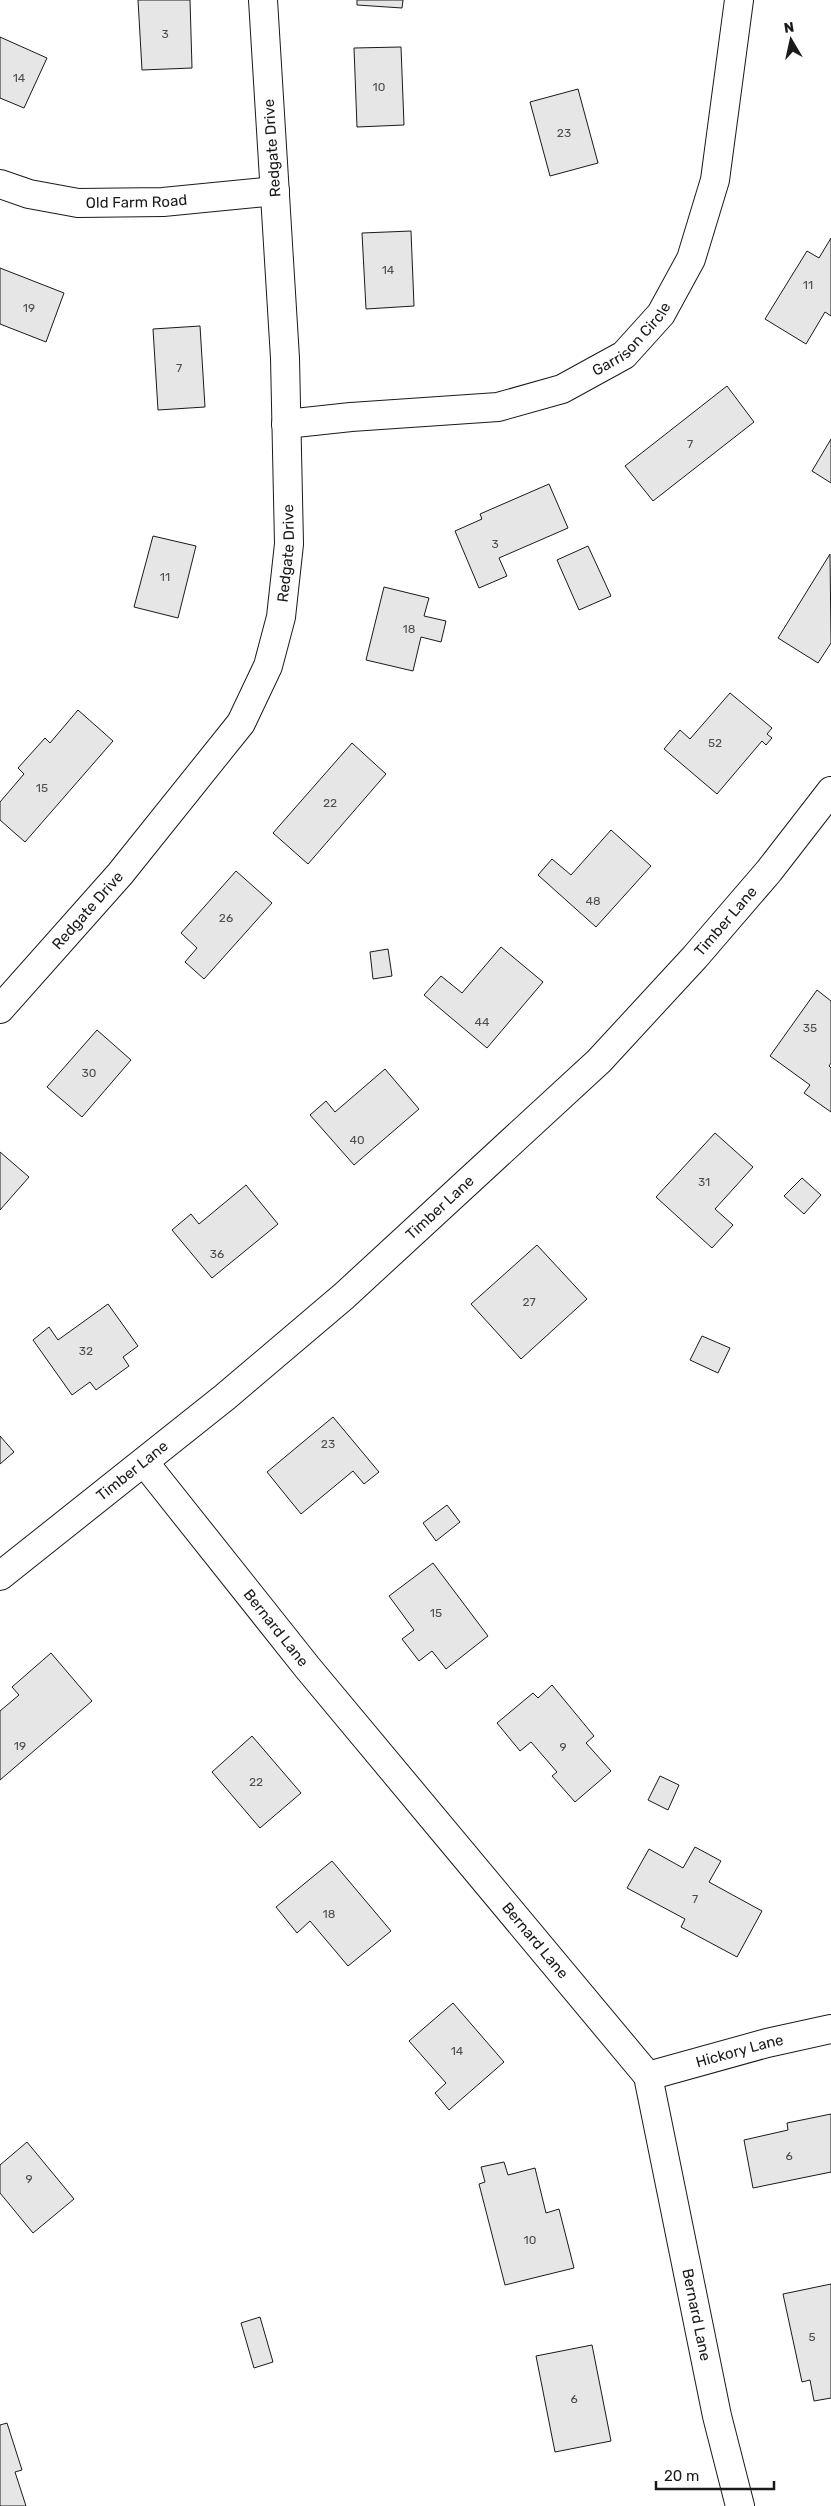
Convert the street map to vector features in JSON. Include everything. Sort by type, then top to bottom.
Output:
[{"type":"street","name":"Redgate Drive","points":[[0,1009],[120,874],[241,723],[268,666],[281,617],[290,544],[275,191],[263,0]]},
{"type":"street","name":"Garrison Circle","points":[[286,424],[351,417],[498,407],[562,389],[624,355],[662,314],[691,259],[714,180],[739,0]]},
{"type":"street","name":"Old Farm Road","points":[[0,184],[29,194],[78,203],[163,202],[275,191]]},
{"type":"street","name":"Timber Lane","points":[[0,1576],[225,1397],[344,1296],[599,1061],[769,872],[831,791]]},
{"type":"street","name":"Bernard Lane","points":[[144,1462],[307,1667],[648,2076],[717,2416],[740,2506]]},
{"type":"street","name":"Hickory Lane","points":[[648,2076],[767,2043],[831,2029]]},
{"type":"building","points":[[138,0],[190,0],[192,68],[142,70]]},
{"type":"building","points":[[357,0],[403,0],[402,8],[357,5]]},
{"type":"building","points":[[0,37],[47,58],[24,108],[0,98]]},
{"type":"building","points":[[401,47],[404,125],[357,127],[354,48]]},
{"type":"building","points":[[578,89],[598,163],[550,176],[530,102]]},
{"type":"building","points":[[411,231],[414,306],[366,309],[362,233]]},
{"type":"building","points":[[831,238],[831,316],[825,312],[806,344],[765,319],[807,251],[819,258]]},
{"type":"building","points":[[0,268],[64,293],[46,342],[0,324]]},
{"type":"building","points":[[200,326],[205,407],[158,410],[153,329]]},
{"type":"building","points":[[727,386],[754,422],[653,501],[625,466]]},
{"type":"building","points":[[831,439],[831,483],[812,471]]},
{"type":"building","points":[[549,484],[568,528],[499,558],[507,576],[479,588],[455,531],[482,519],[480,514]]},
{"type":"building","points":[[153,536],[196,546],[178,618],[134,607]]},
{"type":"building","points":[[588,546],[611,596],[579,610],[557,560]]},
{"type":"building","points":[[830,554],[831,643],[818,663],[778,638]]},
{"type":"building","points":[[384,587],[429,598],[424,616],[446,621],[441,642],[421,637],[413,671],[366,660]]},
{"type":"building","points":[[730,693],[772,728],[767,734],[772,738],[766,745],[762,741],[717,794],[664,749],[680,730],[690,739]]},
{"type":"building","points":[[78,710],[113,741],[25,842],[0,820],[0,802],[24,774],[18,768],[45,738],[50,743]]},
{"type":"building","points":[[352,743],[386,774],[308,864],[273,833]]},
{"type":"building","points":[[611,830],[651,866],[596,927],[538,875],[552,859],[571,875]]},
{"type":"building","points":[[236,871],[272,903],[204,979],[185,962],[197,948],[181,933]]},
{"type":"building","points":[[501,947],[543,982],[487,1048],[424,995],[441,976],[462,993]]},
{"type":"building","points":[[388,949],[392,976],[373,979],[370,952]]},
{"type":"building","points":[[817,990],[831,1001],[831,1063],[829,1066],[831,1068],[831,1112],[804,1093],[810,1085],[770,1056]]},
{"type":"building","points":[[97,1030],[131,1060],[82,1117],[47,1087]]},
{"type":"building","points":[[385,1069],[419,1109],[354,1165],[310,1115],[326,1101],[335,1112]]},
{"type":"building","points":[[715,1133],[753,1167],[715,1209],[733,1225],[712,1248],[656,1197]]},
{"type":"building","points":[[0,1152],[29,1177],[0,1210]]},
{"type":"building","points":[[802,1178],[821,1195],[804,1214],[784,1196]]},
{"type":"building","points":[[246,1185],[278,1224],[212,1278],[172,1230],[191,1214],[199,1224]]},
{"type":"building","points":[[537,1245],[587,1299],[521,1359],[471,1304]]},
{"type":"building","points":[[108,1304],[138,1346],[123,1357],[129,1366],[96,1390],[90,1382],[72,1395],[33,1340],[49,1327],[58,1340]]},
{"type":"building","points":[[702,1336],[730,1348],[718,1373],[690,1360]]},
{"type":"building","points":[[333,1417],[379,1472],[364,1484],[353,1471],[301,1514],[267,1472]]},
{"type":"building","points":[[0,1436],[14,1452],[0,1464]]},
{"type":"building","points":[[447,1505],[460,1522],[436,1541],[423,1523]]},
{"type":"building","points":[[433,1563],[488,1636],[446,1669],[432,1651],[419,1661],[402,1639],[414,1630],[389,1596]]},
{"type":"building","points":[[51,1653],[92,1701],[0,1780],[0,1711],[19,1695],[12,1687]]},
{"type":"building","points":[[552,1685],[594,1736],[586,1743],[611,1771],[575,1802],[552,1776],[557,1772],[531,1742],[520,1751],[497,1723],[533,1693],[538,1698]]},
{"type":"building","points":[[252,1736],[301,1793],[260,1828],[212,1772]]},
{"type":"building","points":[[660,1776],[679,1785],[668,1810],[648,1800]]},
{"type":"building","points":[[695,1847],[721,1861],[709,1882],[762,1911],[737,1957],[681,1927],[685,1919],[627,1888],[649,1849],[683,1868]]},
{"type":"building","points":[[332,1861],[391,1931],[348,1966],[310,1921],[297,1933],[276,1907]]},
{"type":"building","points":[[453,2003],[504,2062],[449,2110],[435,2093],[446,2083],[409,2041]]},
{"type":"building","points":[[831,2114],[831,2172],[753,2188],[744,2140],[788,2130],[787,2123]]},
{"type":"building","points":[[27,2142],[74,2199],[33,2233],[0,2193],[0,2165]]},
{"type":"building","points":[[504,2162],[508,2175],[535,2168],[546,2213],[559,2209],[574,2268],[505,2285],[479,2184],[485,2182],[481,2167]]},
{"type":"building","points":[[831,2284],[831,2398],[814,2401],[810,2380],[802,2382],[783,2294]]},
{"type":"building","points":[[260,2317],[273,2362],[254,2368],[241,2323]]},
{"type":"building","points":[[592,2345],[611,2441],[555,2452],[536,2356]]},
{"type":"building","points":[[7,2423],[22,2470],[15,2472],[26,2506],[0,2506],[0,2425]]}]
